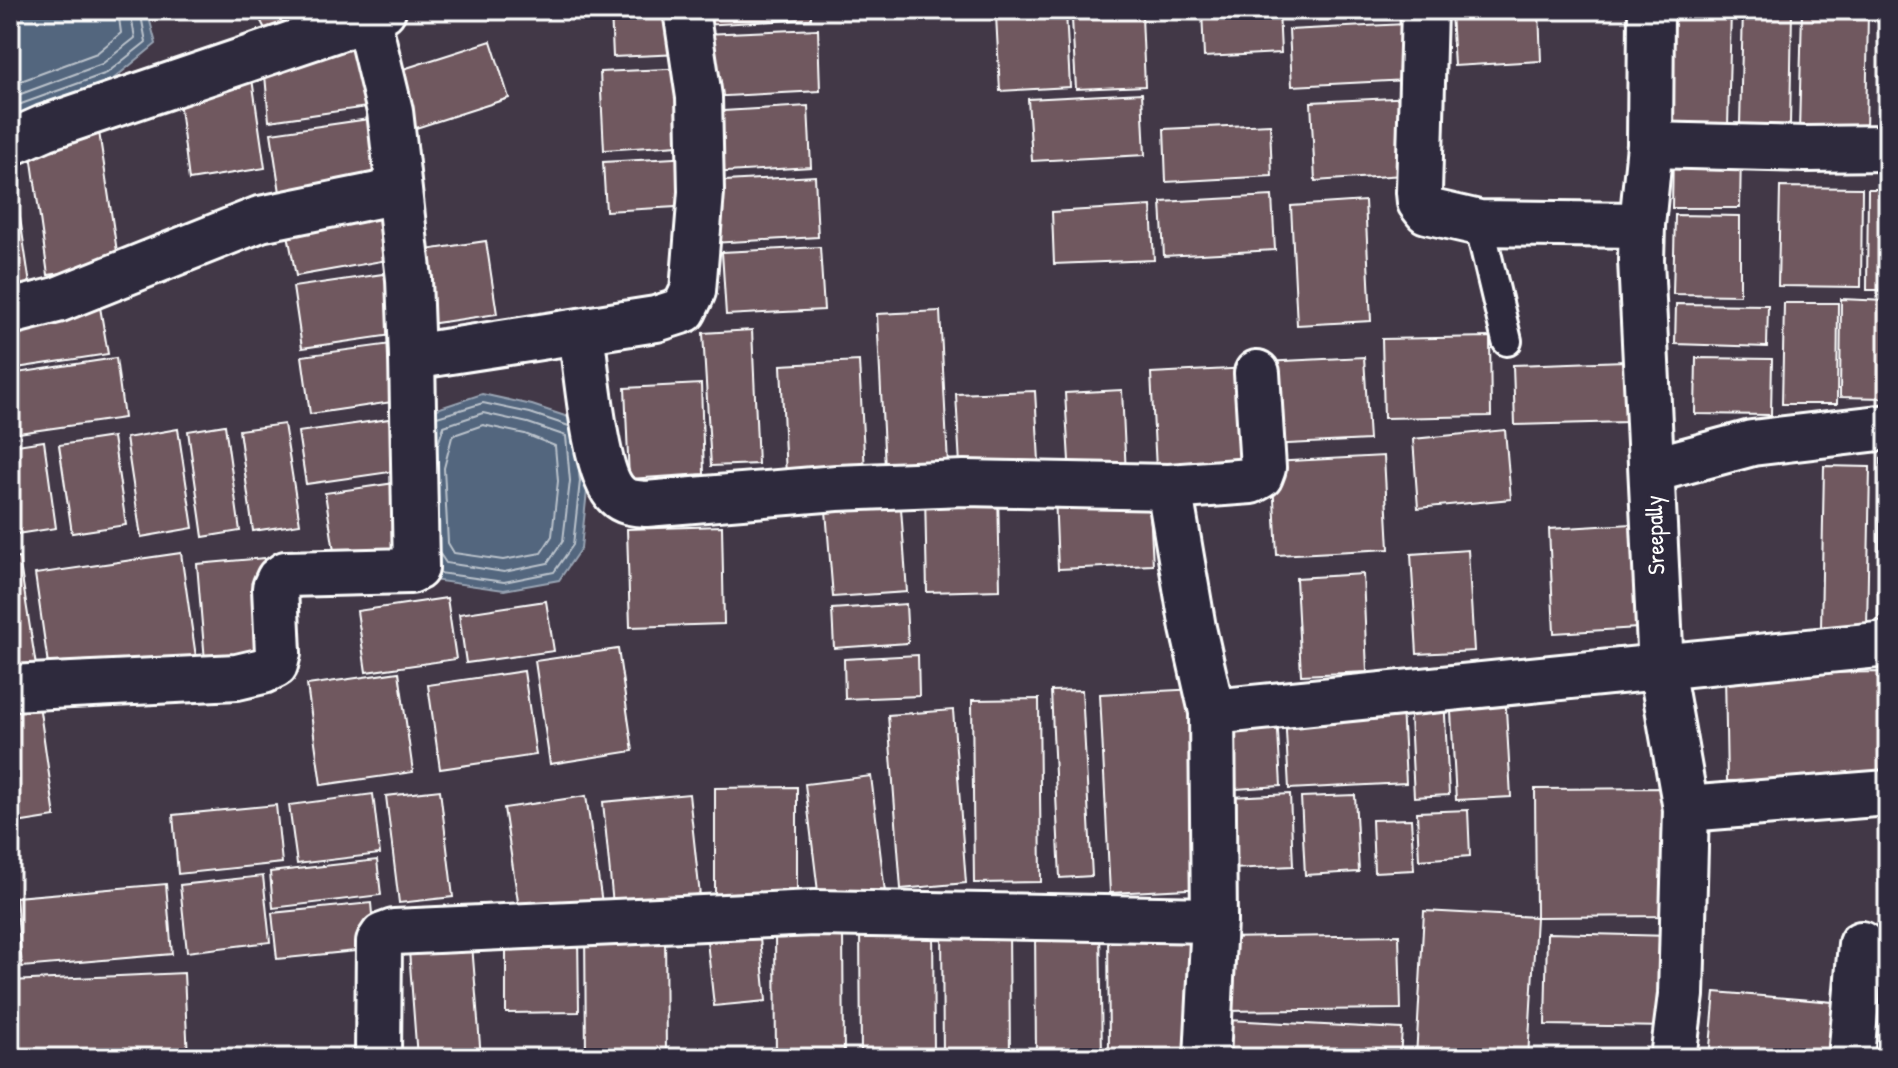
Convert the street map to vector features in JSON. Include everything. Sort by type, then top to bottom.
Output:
[{"type":"street","points":[[412,357],[656,319],[684,310],[693,291],[701,192],[699,97],[686,10]]},
{"type":"street","points":[[1424,10],[1420,202],[1427,211],[1479,223],[1642,225]]},
{"type":"street","name":"Sreepally","points":[[1651,10],[1650,145],[1641,260],[1661,668],[1686,809],[1681,995],[1673,1058]]},
{"type":"street","points":[[10,143],[44,128],[376,14]]},
{"type":"street","points":[[10,688],[237,677],[263,671],[275,665],[278,653],[275,588],[279,579],[286,574],[410,571],[416,568],[409,279],[390,111],[369,31],[376,14]]},
{"type":"street","points":[[1650,145],[1888,148]]},
{"type":"street","points":[[10,312],[57,300],[260,219],[398,191]]},
{"type":"street","points":[[581,331],[599,456],[607,481],[616,495],[628,502],[646,504],[837,488],[964,483],[1169,487],[1251,481],[1260,476],[1263,468],[1257,373]]},
{"type":"street","points":[[1652,470],[1752,443],[1888,427]]},
{"type":"street","points":[[1169,487],[1193,628],[1212,712],[1214,920],[1207,1058]]},
{"type":"street","points":[[1212,712],[1888,644]]},
{"type":"street","points":[[1686,809],[1888,793]]},
{"type":"street","points":[[376,1058],[379,942],[383,936],[394,932],[814,913],[1214,920]]},
{"type":"street","points":[[1851,1058],[1861,944]]},
{"type":"lane","points":[[1479,223],[1507,341]]},
{"type":"water","points":[[10,10],[147,10],[156,44],[112,80],[10,117]]},
{"type":"water","points":[[482,394],[532,405],[583,422],[588,481],[581,548],[559,580],[504,590],[432,580],[428,412]]},
{"type":"building","points":[[255,10],[337,10],[273,44]]},
{"type":"building","points":[[611,10],[678,10],[681,54],[613,57]]},
{"type":"building","points":[[701,10],[811,10],[811,19],[702,25]]},
{"type":"building","points":[[1202,10],[1279,10],[1281,53],[1204,57]]},
{"type":"building","points":[[1302,10],[1417,10],[1417,11],[1303,17]]},
{"type":"building","points":[[1539,10],[1541,61],[1454,66],[1451,12]]},
{"type":"building","points":[[1668,10],[1731,10],[1728,127],[1666,126]]},
{"type":"building","points":[[1743,10],[1792,10],[1790,125],[1740,124]]},
{"type":"building","points":[[1802,10],[1868,10],[1866,134],[1799,132]]},
{"type":"building","points":[[1066,12],[1070,87],[1000,91],[996,15]]},
{"type":"building","points":[[1142,16],[1145,86],[1076,89],[1072,19]]},
{"type":"building","points":[[1405,24],[1408,80],[1292,86],[1289,30]]},
{"type":"building","points":[[818,29],[820,91],[708,97],[704,34]]},
{"type":"building","points":[[364,36],[374,106],[269,121],[264,63]]},
{"type":"building","points":[[491,41],[509,98],[410,130],[391,73]]},
{"type":"building","points":[[250,65],[265,168],[189,180],[178,92]]},
{"type":"building","points":[[689,68],[693,144],[604,150],[600,72]]},
{"type":"building","points":[[1142,93],[1145,155],[1032,161],[1028,99]]},
{"type":"building","points":[[1414,97],[1418,174],[1315,181],[1311,102]]},
{"type":"building","points":[[808,106],[811,167],[710,173],[707,112]]},
{"type":"building","points":[[383,117],[392,182],[281,199],[271,133]]},
{"type":"building","points":[[1270,124],[1272,176],[1166,182],[1164,129]]},
{"type":"building","points":[[98,125],[119,265],[48,275],[29,140]]},
{"type":"building","points":[[1673,152],[1741,153],[1740,208],[1672,208]]},
{"type":"building","points":[[692,157],[694,206],[606,211],[603,162]]},
{"type":"building","points":[[13,171],[32,298],[10,301],[10,172]]},
{"type":"building","points":[[815,176],[818,237],[712,243],[708,182]]},
{"type":"building","points":[[1780,187],[1862,188],[1861,287],[1778,286]]},
{"type":"building","points":[[1868,189],[1888,189],[1888,290],[1867,290]]},
{"type":"building","points":[[1272,196],[1275,250],[1164,256],[1161,202]]},
{"type":"building","points":[[1365,201],[1371,321],[1297,325],[1291,206]]},
{"type":"building","points":[[383,202],[393,259],[296,276],[285,219]]},
{"type":"building","points":[[1151,206],[1154,260],[1054,264],[1052,212]]},
{"type":"building","points":[[1675,215],[1740,216],[1740,295],[1673,294]]},
{"type":"building","points":[[486,241],[497,314],[429,324],[419,251]]},
{"type":"building","points":[[820,247],[824,310],[726,315],[722,252]]},
{"type":"building","points":[[390,273],[399,334],[302,348],[293,287]]},
{"type":"building","points":[[1841,299],[1886,301],[1884,398],[1840,397]]},
{"type":"building","points":[[1784,303],[1838,303],[1837,404],[1782,404]]},
{"type":"building","points":[[1676,304],[1768,305],[1767,347],[1675,344]]},
{"type":"building","points":[[100,307],[108,354],[10,369],[10,320]]},
{"type":"building","points":[[940,311],[948,465],[885,468],[877,314]]},
{"type":"building","points":[[752,330],[758,464],[711,466],[703,333]]},
{"type":"building","points":[[1490,337],[1491,416],[1384,418],[1382,339]]},
{"type":"building","points":[[391,344],[399,401],[310,414],[302,356]]},
{"type":"building","points":[[1364,357],[1369,440],[1268,445],[1264,362]]},
{"type":"building","points":[[116,358],[124,418],[11,434],[10,374]]},
{"type":"building","points":[[1696,358],[1772,359],[1771,415],[1695,414]]},
{"type":"building","points":[[859,361],[865,472],[786,477],[781,365]]},
{"type":"building","points":[[1624,361],[1627,422],[1515,425],[1513,365]]},
{"type":"building","points":[[1250,368],[1255,464],[1156,469],[1151,373]]},
{"type":"building","points":[[701,384],[704,474],[629,479],[625,388]]},
{"type":"building","points":[[1122,390],[1126,475],[1070,478],[1065,393]]},
{"type":"building","points":[[1035,391],[1039,461],[960,465],[956,394]]},
{"type":"building","points":[[389,419],[397,471],[306,484],[298,432]]},
{"type":"building","points":[[284,424],[300,524],[253,531],[239,430]]},
{"type":"building","points":[[225,425],[240,531],[203,537],[188,431]]},
{"type":"building","points":[[178,429],[193,528],[141,537],[126,438]]},
{"type":"building","points":[[1505,430],[1511,499],[1418,508],[1413,439]]},
{"type":"building","points":[[113,437],[126,525],[72,533],[59,445]]},
{"type":"building","points":[[44,441],[56,528],[10,535],[10,446]]},
{"type":"building","points":[[1384,456],[1389,549],[1277,555],[1272,462]]},
{"type":"building","points":[[1881,458],[1888,458],[1888,621],[1878,621]]},
{"type":"building","points":[[1824,466],[1870,467],[1867,629],[1821,628]]},
{"type":"building","points":[[395,483],[405,554],[336,564],[325,493]]},
{"type":"building","points":[[1149,490],[1153,565],[1058,569],[1055,494]]},
{"type":"building","points":[[998,491],[1000,590],[927,592],[925,493]]},
{"type":"building","points":[[900,494],[907,592],[833,597],[825,498]]},
{"type":"building","points":[[1632,524],[1638,628],[1554,633],[1549,529]]},
{"type":"building","points":[[722,526],[724,624],[630,627],[627,529]]},
{"type":"building","points":[[1468,550],[1474,651],[1417,654],[1411,554]]},
{"type":"building","points":[[181,553],[196,657],[50,678],[35,574]]},
{"type":"building","points":[[19,558],[37,672],[10,676],[10,559]]},
{"type":"building","points":[[264,558],[272,657],[205,661],[197,564]]},
{"type":"building","points":[[1363,574],[1367,672],[1301,675],[1296,578]]},
{"type":"building","points":[[447,598],[456,659],[366,672],[357,611]]},
{"type":"building","points":[[546,601],[554,651],[466,663],[459,614]]},
{"type":"building","points":[[906,604],[908,643],[834,648],[832,609]]},
{"type":"building","points":[[618,649],[633,751],[550,764],[535,661]]},
{"type":"building","points":[[918,655],[919,696],[845,699],[844,659]]},
{"type":"building","points":[[524,671],[536,755],[440,769],[428,685]]},
{"type":"building","points":[[399,672],[413,772],[321,785],[307,685]]},
{"type":"building","points":[[1888,672],[1888,779],[1727,781],[1725,674]]},
{"type":"building","points":[[1198,689],[1207,888],[1110,893],[1100,694]]},
{"type":"building","points":[[37,690],[55,817],[10,824],[10,693]]},
{"type":"building","points":[[1082,690],[1092,876],[1060,878],[1051,691]]},
{"type":"building","points":[[1505,691],[1511,797],[1456,800],[1450,694]]},
{"type":"building","points":[[1444,695],[1449,795],[1414,797],[1409,697]]},
{"type":"building","points":[[1039,699],[1041,882],[974,883],[972,700]]},
{"type":"building","points":[[1402,706],[1406,783],[1289,789],[1285,712]]},
{"type":"building","points":[[953,710],[966,883],[901,889],[888,715]]},
{"type":"building","points":[[1277,714],[1281,786],[1221,790],[1218,718]]},
{"type":"building","points":[[871,776],[885,892],[819,900],[805,784]]},
{"type":"building","points":[[797,787],[797,896],[715,896],[715,788]]},
{"type":"building","points":[[1673,788],[1673,916],[1536,917],[1535,789]]},
{"type":"building","points":[[440,790],[453,897],[399,903],[386,796]]},
{"type":"building","points":[[373,794],[380,854],[297,864],[289,805]]},
{"type":"building","points":[[689,794],[700,896],[613,905],[603,802]]},
{"type":"building","points":[[1290,794],[1293,866],[1233,869],[1230,797]]},
{"type":"building","points":[[1355,795],[1359,872],[1305,875],[1301,797]]},
{"type":"building","points":[[586,796],[602,903],[520,915],[504,808]]},
{"type":"building","points":[[276,805],[282,863],[178,874],[173,815]]},
{"type":"building","points":[[1468,810],[1470,856],[1419,860],[1417,812]]},
{"type":"building","points":[[1411,819],[1414,870],[1374,872],[1372,820]]},
{"type":"building","points":[[377,860],[381,895],[273,908],[270,872]]},
{"type":"building","points":[[263,876],[270,942],[187,952],[180,885]]},
{"type":"building","points":[[166,884],[172,954],[22,967],[16,897]]},
{"type":"building","points":[[371,903],[375,949],[277,959],[272,913]]},
{"type":"building","points":[[1424,911],[1536,917],[1528,1058],[1416,1058]]},
{"type":"building","points":[[758,917],[766,1001],[714,1006],[705,922]]},
{"type":"building","points":[[933,925],[934,1055],[861,1056],[860,926]]},
{"type":"building","points":[[1009,925],[1010,1058],[943,1058],[942,926]]},
{"type":"building","points":[[1100,925],[1102,1058],[1036,1058],[1035,926]]},
{"type":"building","points":[[665,926],[666,1058],[586,1058],[585,928]]},
{"type":"building","points":[[1193,928],[1194,1054],[1109,1055],[1108,929]]},
{"type":"building","points":[[471,932],[481,1058],[417,1058],[408,937]]},
{"type":"building","points":[[843,932],[844,1058],[776,1058],[775,933]]},
{"type":"building","points":[[1547,933],[1672,936],[1670,1027],[1545,1025]]},
{"type":"building","points":[[506,934],[578,934],[579,1012],[506,1013]]},
{"type":"building","points":[[1399,935],[1401,1009],[1223,1011],[1222,938]]},
{"type":"building","points":[[184,973],[188,1058],[10,1058],[10,981]]},
{"type":"building","points":[[1715,992],[1833,1002],[1828,1058],[1709,1058]]},
{"type":"building","points":[[1228,1020],[1402,1029],[1400,1058],[1226,1058]]}]
